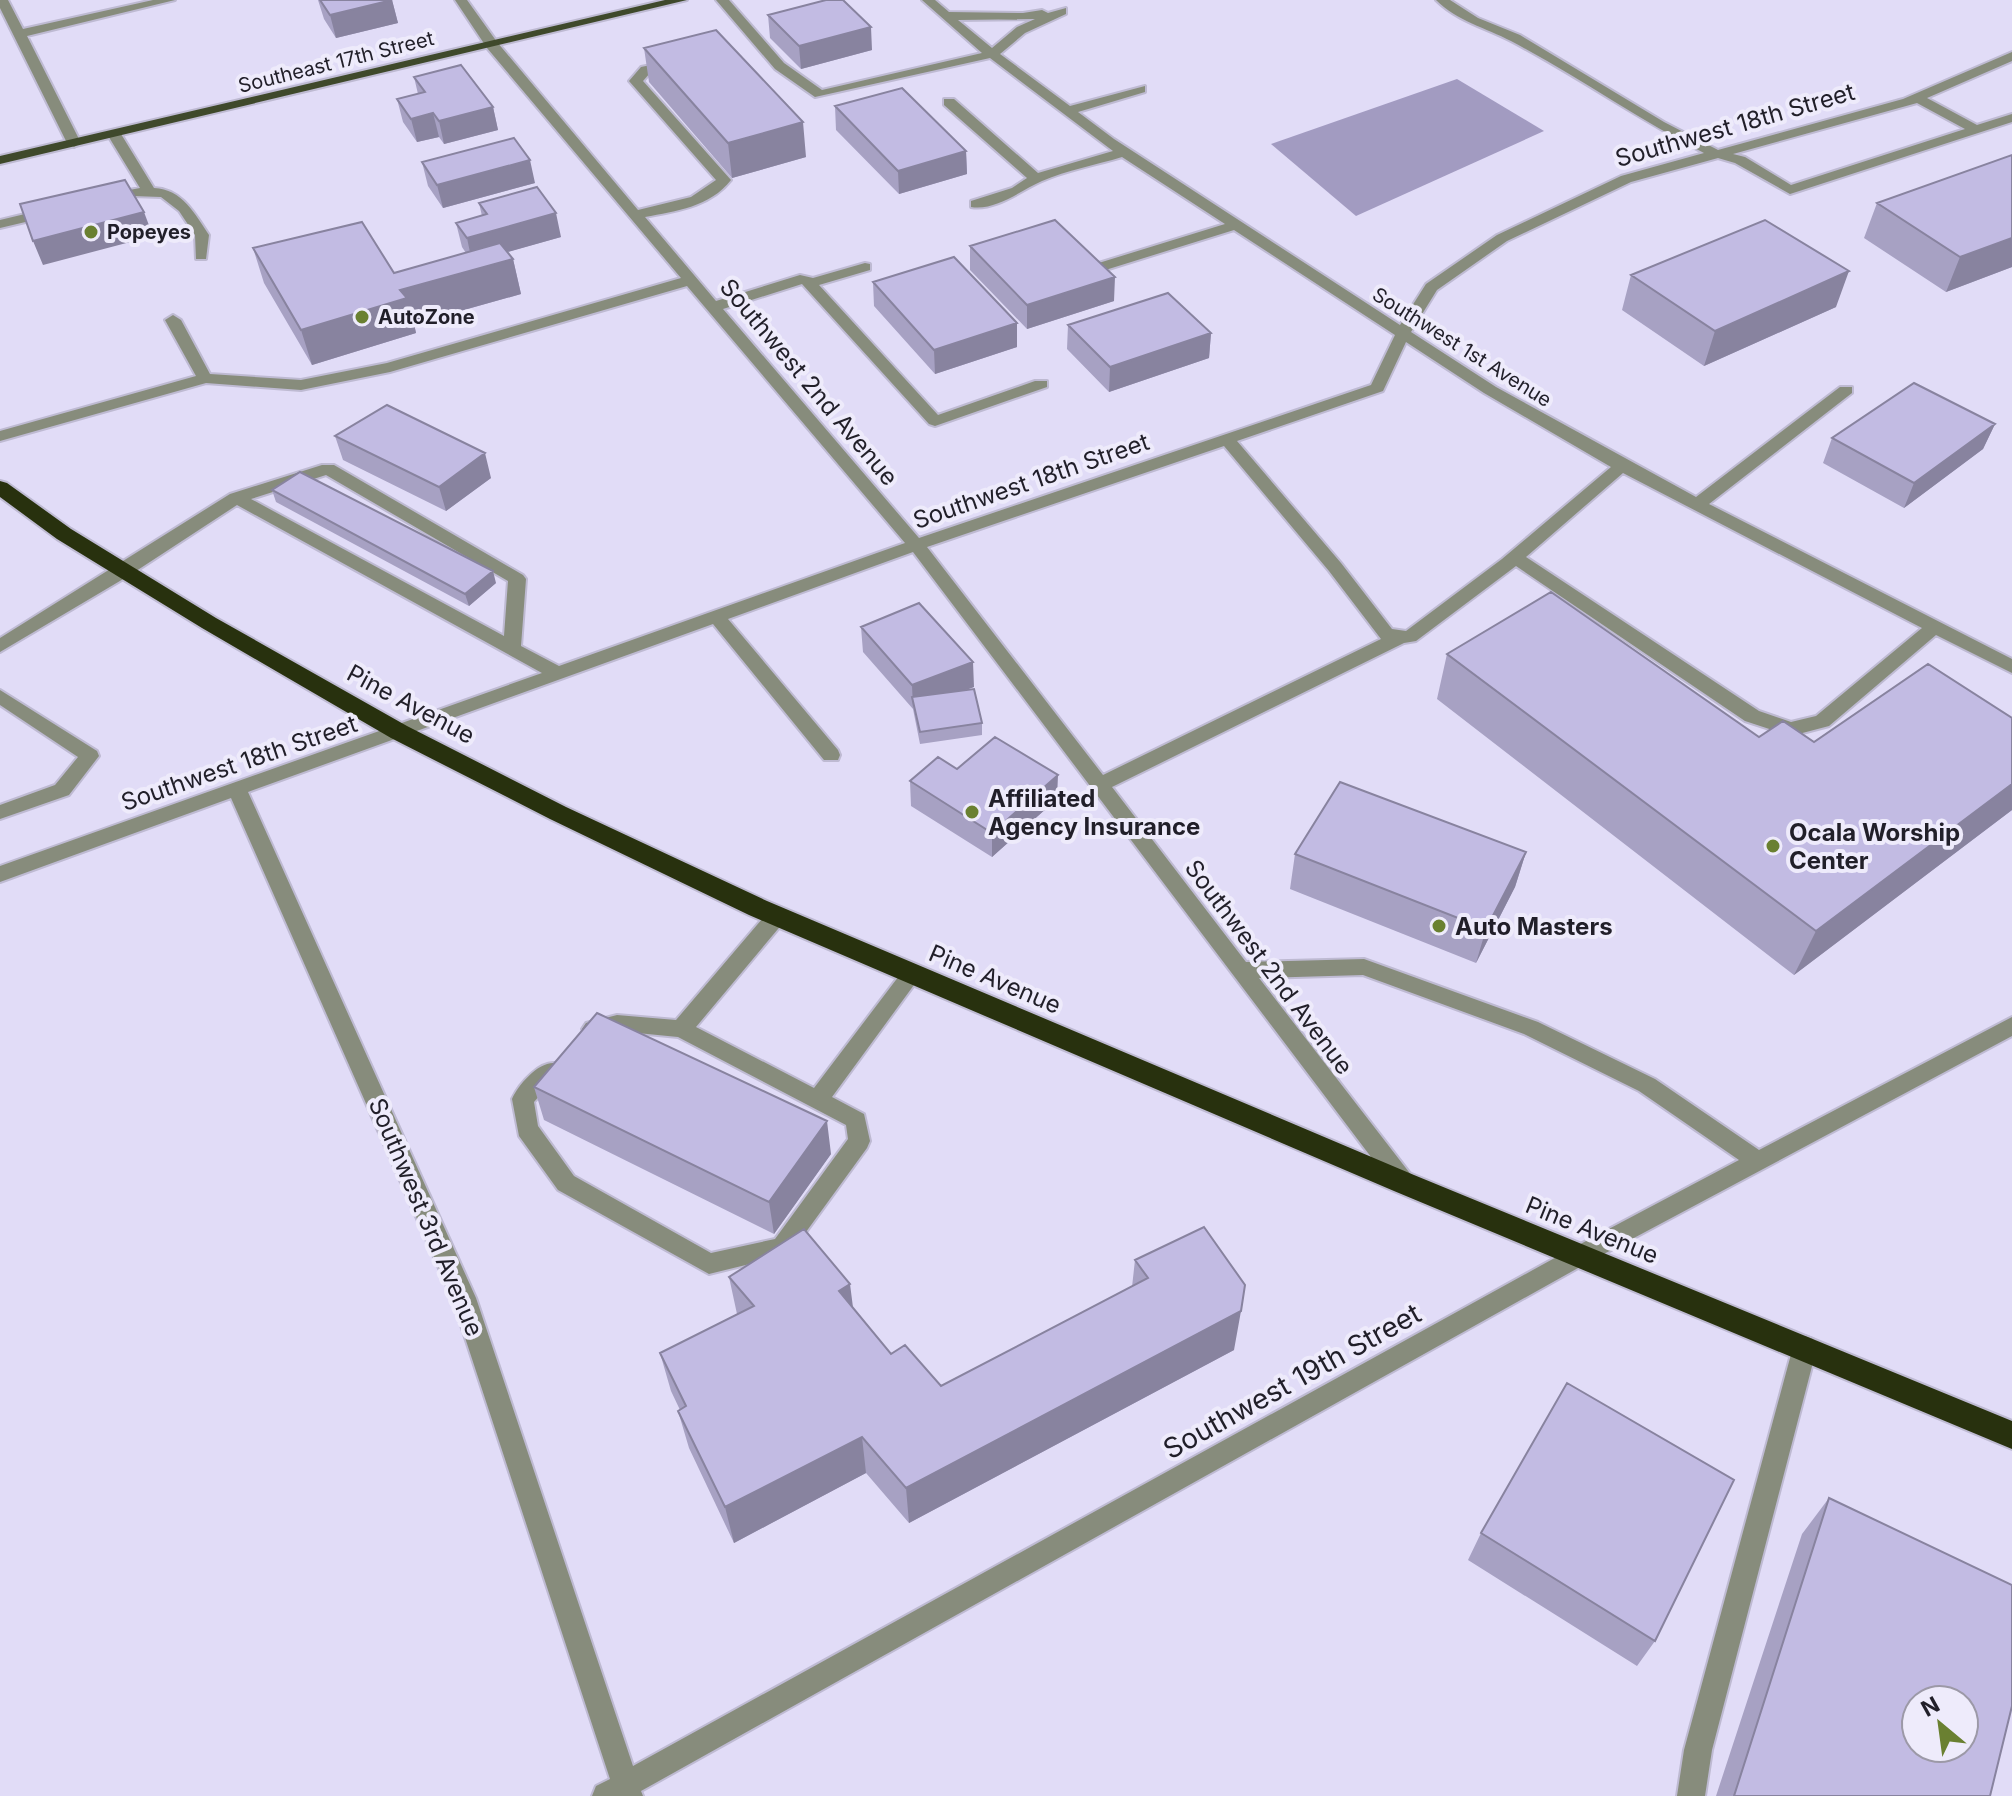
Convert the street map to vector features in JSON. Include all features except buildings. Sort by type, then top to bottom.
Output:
[{"type":"highway","name":"Pine Avenue","points":[[0,487],[64,534],[124,571],[399,732],[558,813],[776,917],[1404,1183],[2012,1435]]},
{"type":"main road","name":"Southeast 17th Street","points":[[0,160],[681,0]]},
{"type":"street","points":[[2,0],[74,143]]},
{"type":"street","points":[[19,34],[169,0]]},
{"type":"street","name":"Southwest 2nd Avenue","points":[[461,0],[492,45],[916,545],[1404,1183]]},
{"type":"street","points":[[722,0],[752,44],[805,88],[820,94],[992,54],[1021,30],[1062,11]]},
{"type":"street","name":"Southwest 1st Avenue","points":[[928,0],[992,54],[1124,152],[1490,390],[1622,466],[2012,667]]},
{"type":"street","points":[[1050,0],[1062,11]]},
{"type":"street","points":[[1442,0],[1474,21],[1515,38],[1659,125],[1714,153],[1740,160],[1790,190],[2012,118]]},
{"type":"street","points":[[946,16],[1023,17],[1062,11]]},
{"type":"street","name":"Southwest 18th Street","points":[[0,874],[916,545],[1377,388],[1402,335],[1431,287],[1502,238],[1626,179],[1917,98],[2012,56]]},
{"type":"street","points":[[635,215],[703,198],[717,190],[724,180],[636,81],[639,74],[648,69],[690,59]]},
{"type":"street","points":[[1067,111],[1140,89]]},
{"type":"street","points":[[1917,98],[1977,130]]},
{"type":"street","points":[[949,102],[1036,178]]},
{"type":"street","points":[[114,134],[150,193]]},
{"type":"street","points":[[976,204],[1017,191],[1036,178],[1124,152]]},
{"type":"street","points":[[89,203],[133,192],[165,193],[184,208],[202,235],[201,256]]},
{"type":"street","points":[[0,224],[59,210]]},
{"type":"street","points":[[1094,269],[1235,225]]},
{"type":"street","points":[[810,283],[865,267]]},
{"type":"street","points":[[713,307],[805,278],[935,421],[1041,384]]},
{"type":"street","points":[[0,436],[205,378],[301,385],[390,367],[691,280]]},
{"type":"street","points":[[173,320],[205,378]]},
{"type":"street","points":[[1697,505],[1846,390]]},
{"type":"street","points":[[1227,439],[1335,567],[1387,635],[1410,637],[1515,557],[1622,466]]},
{"type":"street","points":[[0,646],[236,498],[328,469],[517,579],[512,648]]},
{"type":"street","points":[[236,498],[559,674]]},
{"type":"street","points":[[1515,557],[1752,716],[1791,729],[1822,721],[1934,627]]},
{"type":"street","points":[[717,617],[831,755]]},
{"type":"street","points":[[1100,785],[1402,636]]},
{"type":"street","points":[[0,696],[90,756],[62,790],[0,812]]},
{"type":"street","name":"Southwest 3rd Avenue","points":[[236,788],[464,1298],[620,1793]]},
{"type":"street","points":[[681,1029],[776,917]]},
{"type":"street","points":[[1241,970],[1364,967],[1517,1023],[1647,1085],[1758,1161]]},
{"type":"street","points":[[816,1101],[912,974]]},
{"type":"street","points":[[617,1023],[681,1029],[856,1120],[859,1141],[782,1247],[709,1264],[566,1183],[527,1129],[523,1099],[587,1030],[617,1023]]},
{"type":"street","name":"Southwest 19th Street","points":[[620,1793],[1579,1256],[2012,1026]]},
{"type":"street","points":[[1691,1796],[1698,1750],[1805,1347]]},
{"type":"shaded area","points":[[1457,79],[1544,131],[1356,216],[1271,144]]},
{"type":"place","name":"Popeyes","points":[[91,232]]},
{"type":"place","name":"AutoZone","points":[[362,317]]},
{"type":"place","name":"Affiliated Agency Insurance","points":[[972,812]]},
{"type":"place","name":"Ocala Worship Center","points":[[1773,846]]},
{"type":"place","name":"Auto Masters","points":[[1439,926]]}]
